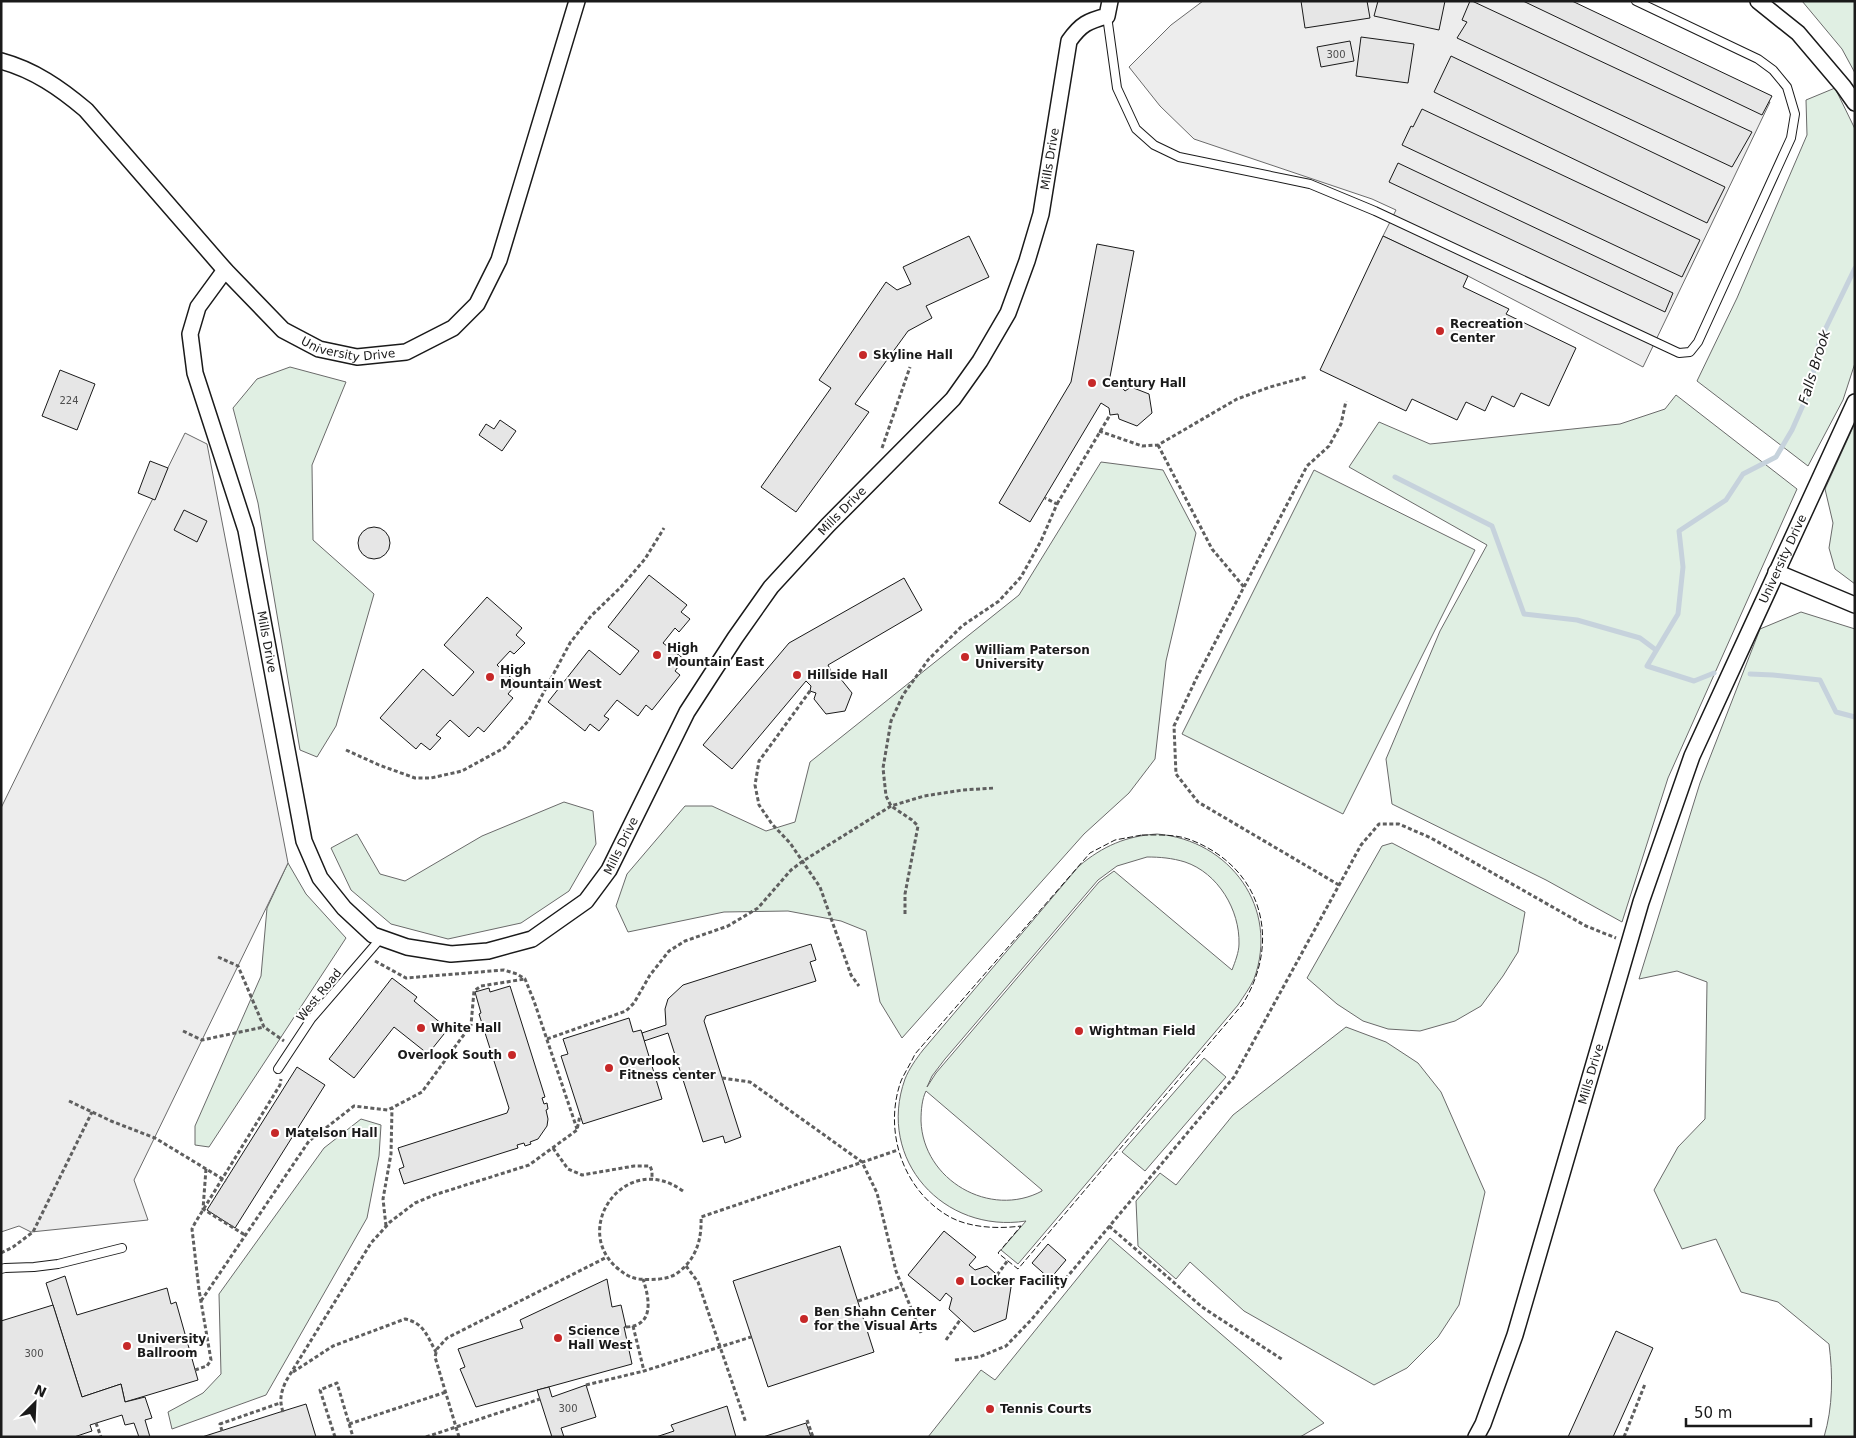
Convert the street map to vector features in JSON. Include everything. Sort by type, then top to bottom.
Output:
[{"type":"street","name":"University Drive","points":[[1,61],[18,66],[45,79],[86,110],[225,270],[283,330],[319,349],[357,357],[406,352],[452,328],[477,304],[500,260],[577,1]]},
{"type":"street","points":[[1758,1],[1798,33],[1855,103]]},
{"type":"street","name":"Mills Drive","points":[[225,270],[198,307],[190,334],[195,373],[246,530],[304,841],[320,878],[344,908],[373,935],[407,947],[451,954],[488,951],[532,939],[586,902],[609,870],[687,712],[734,638],[771,587],[953,399],[980,361],[1008,314],[1041,214],[1069,41],[1079,28],[1109,9]]},
{"type":"street","name":"University Drive","points":[[1711,714],[1855,402]]},
{"type":"street","points":[[1776,572],[1855,605]]},
{"type":"street","name":"Mills Drive","points":[[1476,1437],[1483,1424],[1515,1335],[1641,902],[1692,756],[1711,714]]},
{"type":"lane","points":[[1109,9],[1117,88],[1136,129],[1154,145],[1179,157],[1310,184],[1375,211],[1679,354],[1690,352],[1698,342],[1791,138],[1795,114],[1788,86],[1773,70],[1758,59],[1636,1]]},
{"type":"lane","name":"West Road","points":[[278,1069],[311,1019],[381,938]]},
{"type":"lane","points":[[1,1269],[58,1264],[122,1248]]},
{"type":"path","points":[[880,453],[910,367]]},
{"type":"path","points":[[1099,431],[1142,446],[1158,446],[1237,399],[1306,377]]},
{"type":"path","points":[[1339,886],[1198,802],[1176,774],[1174,726],[1196,679],[1307,466],[1329,446],[1341,424],[1346,401]]},
{"type":"path","points":[[905,914],[905,894],[918,826],[891,806],[886,796],[883,768],[891,722],[903,695],[934,653],[962,626],[998,601],[1021,578],[1041,541],[1057,504],[1110,415]]},
{"type":"path","points":[[1158,446],[1212,549],[1244,587]]},
{"type":"path","points":[[1045,498],[1057,504]]},
{"type":"path","points":[[346,750],[414,778],[431,778],[462,771],[504,748],[528,720],[570,643],[591,616],[621,587],[645,559],[664,528]]},
{"type":"path","points":[[810,691],[759,760],[755,784],[758,805],[772,824],[790,843],[820,888],[851,975],[859,986]]},
{"type":"path","points":[[547,1039],[626,1011],[634,1003],[650,975],[669,951],[685,941],[728,926],[758,908],[791,870],[891,806],[924,796],[962,790],[995,788]]},
{"type":"path","points":[[955,1360],[979,1357],[1006,1346],[1032,1319],[1234,1077],[1361,845],[1379,824],[1399,824],[1431,838],[1586,926],[1629,943]]},
{"type":"path","points":[[366,955],[386,969],[406,978],[504,970],[525,979],[577,1130]]},
{"type":"path","points":[[218,956],[238,966],[264,1027],[282,1040]]},
{"type":"path","points":[[201,1301],[309,1141],[354,1106],[388,1110],[422,1092],[471,1025],[474,991],[481,986],[525,979]]},
{"type":"path","points":[[183,1031],[202,1040],[264,1027]]},
{"type":"path","points":[[195,1370],[207,1366],[211,1360],[192,1229],[203,1209],[224,1180],[280,1084],[282,1078],[278,1069]]},
{"type":"path","points":[[722,1078],[750,1082],[862,1162],[877,1193],[896,1271],[921,1333]]},
{"type":"path","points":[[69,1101],[154,1138],[224,1180]]},
{"type":"path","points":[[386,1226],[383,1199],[391,1154],[392,1108]]},
{"type":"path","points":[[1,1253],[13,1247],[33,1232],[92,1112]]},
{"type":"path","points":[[282,1412],[280,1403],[281,1392],[291,1374],[371,1243],[386,1226],[415,1203],[434,1195],[529,1165],[577,1130],[580,1115]]},
{"type":"path","points":[[553,1148],[568,1169],[582,1175],[634,1166],[650,1166],[652,1178]]},
{"type":"path","points":[[683,1191],[666,1182],[652,1178],[640,1180],[628,1184],[616,1193],[606,1207],[600,1223],[600,1238],[607,1257],[625,1274],[643,1279],[658,1280],[674,1275],[686,1266],[695,1253],[700,1237],[701,1217],[898,1150]]},
{"type":"path","points":[[203,1209],[206,1169]]},
{"type":"path","points":[[203,1209],[245,1235]]},
{"type":"path","points":[[1109,1226],[1202,1307],[1283,1360]]},
{"type":"path","points":[[460,1437],[435,1357],[436,1352],[447,1338],[607,1257]]},
{"type":"path","points":[[997,1275],[1008,1260]]},
{"type":"path","points":[[686,1266],[698,1282],[746,1423]]},
{"type":"path","points":[[626,1327],[644,1321],[648,1313],[646,1287],[643,1279]]},
{"type":"path","points":[[858,1301],[902,1286]]},
{"type":"path","points":[[291,1374],[334,1346],[405,1319],[416,1321],[424,1329],[436,1352]]},
{"type":"path","points":[[946,1340],[960,1320]]},
{"type":"path","points":[[633,1326],[644,1371]]},
{"type":"path","points":[[586,1385],[644,1371],[751,1337]]},
{"type":"path","points":[[335,1437],[320,1390],[337,1384],[353,1437]]},
{"type":"path","points":[[1624,1437],[1645,1384]]},
{"type":"path","points":[[349,1424],[446,1392]]},
{"type":"path","points":[[426,1437],[540,1399]]},
{"type":"path","points":[[222,1430],[220,1424],[280,1403]]},
{"type":"path","points":[[807,1420],[813,1437]]},
{"type":"path","points":[[96,1423],[101,1437]]},
{"type":"green space","points":[[1802,1],[1855,1],[1855,73],[1842,49]]},
{"type":"green space","points":[[1835,88],[1855,129],[1855,363],[1843,400],[1808,466],[1697,381],[1737,298],[1807,135],[1806,100]]},
{"type":"green space","points":[[290,367],[346,382],[312,465],[313,540],[374,594],[336,726],[317,757],[300,750],[258,503],[233,408],[257,379]]},
{"type":"green space","points":[[1676,395],[1797,489],[1668,778],[1622,922],[1546,880],[1392,804],[1386,759],[1440,631],[1487,545],[1349,467],[1379,422],[1430,444],[1620,424],[1665,409]]},
{"type":"green space","points":[[1855,423],[1855,584],[1835,569],[1829,548],[1833,523],[1825,489]]},
{"type":"green space","points":[[1101,462],[1163,470],[1196,533],[1166,661],[1155,759],[1129,793],[1084,834],[902,1038],[880,1002],[866,931],[841,921],[788,911],[724,912],[628,932],[616,906],[627,874],[685,806],[712,806],[766,831],[795,822],[810,762],[1019,595]]},
{"type":"green space","points":[[1314,470],[1475,550],[1343,814],[1182,734]]},
{"type":"green space","points":[[1801,612],[1855,629],[1855,1437],[1824,1437],[1831,1391],[1829,1344],[1778,1302],[1741,1292],[1716,1239],[1682,1249],[1654,1190],[1678,1147],[1705,1119],[1707,982],[1677,971],[1639,979],[1700,783],[1760,629]]},
{"type":"green space","points":[[564,802],[593,811],[596,844],[569,891],[521,923],[448,939],[391,924],[351,890],[331,848],[357,834],[380,874],[405,881],[482,836]]},
{"type":"green space","name":"Wightman Field","points":[[1157,834],[1183,839],[1207,849],[1227,864],[1243,882],[1254,904],[1260,927],[1260,953],[1254,979],[1238,1005],[1018,1264],[1001,1250],[1026,1221],[996,1222],[968,1216],[944,1203],[924,1185],[909,1163],[900,1137],[899,1109],[905,1079],[923,1050],[1079,866],[1115,843]],"holes":[[[1147,857],[1166,858],[1197,867],[1208,875],[1225,894],[1236,918],[1238,931],[1239,944],[1232,970],[1114,871],[1099,882],[936,1073],[927,1087],[932,1076],[945,1059],[1098,880],[1117,866]],[[926,1091],[1042,1190],[1042,1191],[1022,1198],[1001,1200],[981,1197],[963,1189],[946,1176],[933,1161],[925,1142],[921,1117]]]},
{"type":"green space","points":[[1392,843],[1525,912],[1518,952],[1481,1006],[1455,1021],[1420,1031],[1388,1029],[1363,1021],[1337,1004],[1307,978],[1382,846]]},
{"type":"green space","points":[[288,863],[306,894],[346,938],[209,1147],[195,1145],[195,1126],[261,976],[267,908]]},
{"type":"green space","points":[[1346,1027],[1386,1042],[1418,1063],[1441,1092],[1485,1192],[1459,1305],[1438,1337],[1407,1368],[1374,1385],[1244,1311],[1190,1262],[1176,1279],[1138,1246],[1136,1201],[1160,1173],[1176,1185],[1233,1115]]},
{"type":"green space","points":[[1204,1058],[1226,1077],[1145,1171],[1122,1152]]},
{"type":"green space","points":[[361,1119],[381,1125],[379,1156],[367,1218],[266,1395],[172,1429],[168,1412],[203,1393],[221,1374],[219,1294],[324,1148]]},
{"type":"green space","points":[[1110,1238],[1324,1423],[1300,1437],[928,1437],[981,1370],[995,1380]]},
{"type":"shaded area","points":[[1203,1],[1562,1],[1770,102],[1643,367],[1468,276],[1383,236],[1396,210],[1372,199],[1194,139],[1160,106],[1129,67],[1171,25]]},
{"type":"shaded area","points":[[185,433],[207,444],[288,863],[134,1180],[148,1220],[31,1232],[19,1226],[1,1232],[1,808]]},
{"type":"building","points":[[1301,1],[1367,1],[1370,18],[1305,28]]},
{"type":"building","points":[[1378,1],[1445,1],[1439,30],[1374,16]]},
{"type":"building","points":[[1470,1],[1752,132],[1732,167],[1457,38],[1467,22],[1462,20]]},
{"type":"building","points":[[1523,1],[1572,1],[1772,96],[1762,115]]},
{"type":"building","points":[[1361,37],[1414,44],[1408,83],[1356,76]]},
{"type":"building","points":[[1350,41],[1354,61],[1321,67],[1317,47]]},
{"type":"building","points":[[1451,56],[1725,187],[1707,223],[1434,92]]},
{"type":"building","points":[[1422,109],[1700,240],[1682,277],[1402,145]]},
{"type":"building","points":[[1398,163],[1673,293],[1665,312],[1389,182]]},
{"type":"building","name":"Skyline Hall","points":[[969,236],[989,277],[926,306],[932,318],[908,331],[855,404],[869,412],[796,512],[761,487],[831,388],[819,380],[886,282],[897,290],[911,284],[903,267]]},
{"type":"building","name":"Recreation Center","points":[[1383,236],[1468,276],[1463,287],[1509,309],[1506,314],[1576,348],[1549,406],[1521,393],[1514,407],[1492,396],[1485,411],[1466,402],[1457,420],[1412,399],[1406,411],[1320,370]]},
{"type":"building","name":"Century Hall","points":[[1097,244],[1134,251],[1109,382],[1119,384],[1125,391],[1131,387],[1149,394],[1152,413],[1137,426],[1119,419],[1118,414],[1110,415],[1109,408],[1101,403],[1030,522],[999,503],[1071,382]]},
{"type":"building","points":[[60,370],[95,384],[77,430],[42,416]]},
{"type":"building","points":[[500,420],[516,431],[502,451],[479,435],[486,424],[494,429]]},
{"type":"building","points":[[150,461],[168,468],[155,500],[138,493]]},
{"type":"building","points":[[184,510],[207,521],[197,542],[174,530]]},
{"type":"building","points":[[374,527],[380,528],[385,532],[389,537],[389,549],[385,554],[380,558],[374,559],[368,558],[363,554],[359,549],[358,543],[359,537],[363,532],[368,528]]},
{"type":"building","name":"High Mountain East","points":[[649,575],[687,605],[681,612],[690,619],[679,632],[675,628],[663,643],[684,659],[675,671],[680,675],[652,710],[646,705],[638,716],[617,700],[604,716],[609,719],[599,731],[590,724],[585,731],[548,702],[589,650],[620,675],[639,651],[608,627]]},
{"type":"building","name":"Hillside Hall","points":[[904,578],[922,610],[828,665],[833,679],[840,678],[852,693],[845,711],[826,714],[814,699],[816,693],[810,691],[811,686],[806,681],[732,769],[703,745],[789,643]]},
{"type":"building","name":"High Mountain West","points":[[487,597],[522,628],[516,635],[525,643],[514,654],[510,651],[497,665],[517,683],[508,694],[513,698],[484,732],[478,727],[469,737],[450,720],[436,735],[441,738],[430,750],[421,743],[416,749],[380,718],[423,669],[453,696],[474,672],[444,645]]},
{"type":"building","points":[[811,944],[816,960],[810,962],[816,981],[706,1016],[704,1021],[741,1137],[725,1143],[723,1136],[703,1142],[668,1033],[644,1041],[642,1033],[666,1025],[665,1009],[668,999],[683,985]]},
{"type":"building","name":"White Hall","points":[[392,978],[417,997],[414,1001],[448,1029],[428,1054],[394,1027],[354,1078],[329,1059]]},
{"type":"building","name":"Overlook South","points":[[510,986],[545,1097],[542,1098],[544,1104],[547,1103],[547,1126],[538,1139],[530,1142],[531,1144],[525,1146],[524,1143],[517,1145],[518,1148],[404,1184],[399,1169],[404,1167],[398,1148],[507,1113],[509,1108],[479,1014],[481,1013],[475,992],[489,988],[490,992]]},
{"type":"building","points":[[629,1018],[633,1032],[641,1030],[662,1099],[583,1124],[561,1056],[568,1054],[563,1039]]},
{"type":"building","name":"Matelson Hall","points":[[297,1067],[325,1085],[235,1228],[207,1210]]},
{"type":"building","name":"Locker Facility","points":[[944,1231],[976,1257],[969,1265],[975,1270],[987,1266],[1011,1287],[1006,1319],[974,1332],[949,1309],[952,1298],[946,1293],[940,1301],[908,1275]]},
{"type":"building","points":[[1048,1244],[1066,1260],[1050,1279],[1032,1263]]},
{"type":"building","name":"Ben Shahn Center for the Visual Arts","points":[[840,1246],[874,1352],[768,1387],[733,1281]]},
{"type":"building","name":"University Ballroom","points":[[65,1276],[77,1315],[167,1288],[171,1304],[176,1302],[198,1380],[125,1402],[121,1384],[82,1397],[46,1283]]},
{"type":"building","name":"Science Hall West","points":[[607,1279],[612,1307],[621,1305],[632,1364],[476,1407],[460,1369],[465,1367],[458,1349],[523,1328],[520,1320]]},
{"type":"building","points":[[53,1305],[82,1397],[121,1384],[125,1402],[145,1397],[152,1418],[145,1420],[150,1437],[139,1437],[134,1423],[125,1425],[122,1415],[90,1425],[92,1431],[74,1437],[1,1437],[1,1321]]},
{"type":"building","points":[[1616,1331],[1653,1348],[1613,1437],[1568,1437]]},
{"type":"building","points":[[586,1385],[596,1417],[561,1428],[564,1437],[552,1437],[537,1390],[549,1387],[552,1397]]},
{"type":"building","points":[[306,1404],[316,1437],[202,1437],[277,1413]]},
{"type":"building","points":[[727,1406],[736,1437],[656,1437],[674,1431],[671,1425]]},
{"type":"building","points":[[806,1423],[811,1437],[763,1437]]},
{"type":"waterway","name":"Falls Brook","points":[[1714,673],[1694,681],[1647,666],[1678,614],[1683,567],[1679,531],[1726,500],[1743,474],[1776,457],[1792,430],[1811,387],[1817,350],[1821,338],[1855,268]]},
{"type":"waterway","points":[[1395,477],[1492,526],[1524,614],[1577,620],[1640,638],[1656,650]]},
{"type":"waterway","name":"Falls Brook","points":[[1750,674],[1820,680],[1836,712],[1855,717]]},
{"type":"fence","points":[[1142,835],[1173,836],[1191,840],[1216,853],[1235,869],[1249,888],[1258,909],[1262,932],[1261,957],[1254,981],[1242,1005],[1018,1269],[998,1253],[1021,1226],[985,1227],[958,1221],[934,1206],[920,1192],[909,1176],[901,1158],[894,1120],[896,1100],[901,1081],[915,1054],[1090,853],[1115,840],[1142,835]]},
{"type":"place","name":"Recreation Center","points":[[1440,331]]},
{"type":"place","name":"Skyline Hall","points":[[863,355]]},
{"type":"place","name":"Century Hall","points":[[1092,383]]},
{"type":"place","name":"High Mountain East","points":[[657,655]]},
{"type":"place","name":"William Paterson University","points":[[965,657]]},
{"type":"place","name":"Hillside Hall","points":[[797,675]]},
{"type":"place","name":"High Mountain West","points":[[490,677]]},
{"type":"place","name":"White Hall","points":[[421,1028]]},
{"type":"place","name":"Wightman Field","points":[[1079,1031]]},
{"type":"place","name":"Overlook South","points":[[512,1055]]},
{"type":"place","name":"Overlook Fitness center","points":[[609,1068]]},
{"type":"place","name":"Matelson Hall","points":[[275,1133]]},
{"type":"place","name":"Locker Facility","points":[[960,1281]]},
{"type":"place","name":"Ben Shahn Center for the Visual Arts","points":[[804,1319]]},
{"type":"place","name":"Science Hall West","points":[[558,1338]]},
{"type":"place","name":"University Ballroom","points":[[127,1346]]},
{"type":"place","name":"Tennis Courts","points":[[990,1409]]}]
